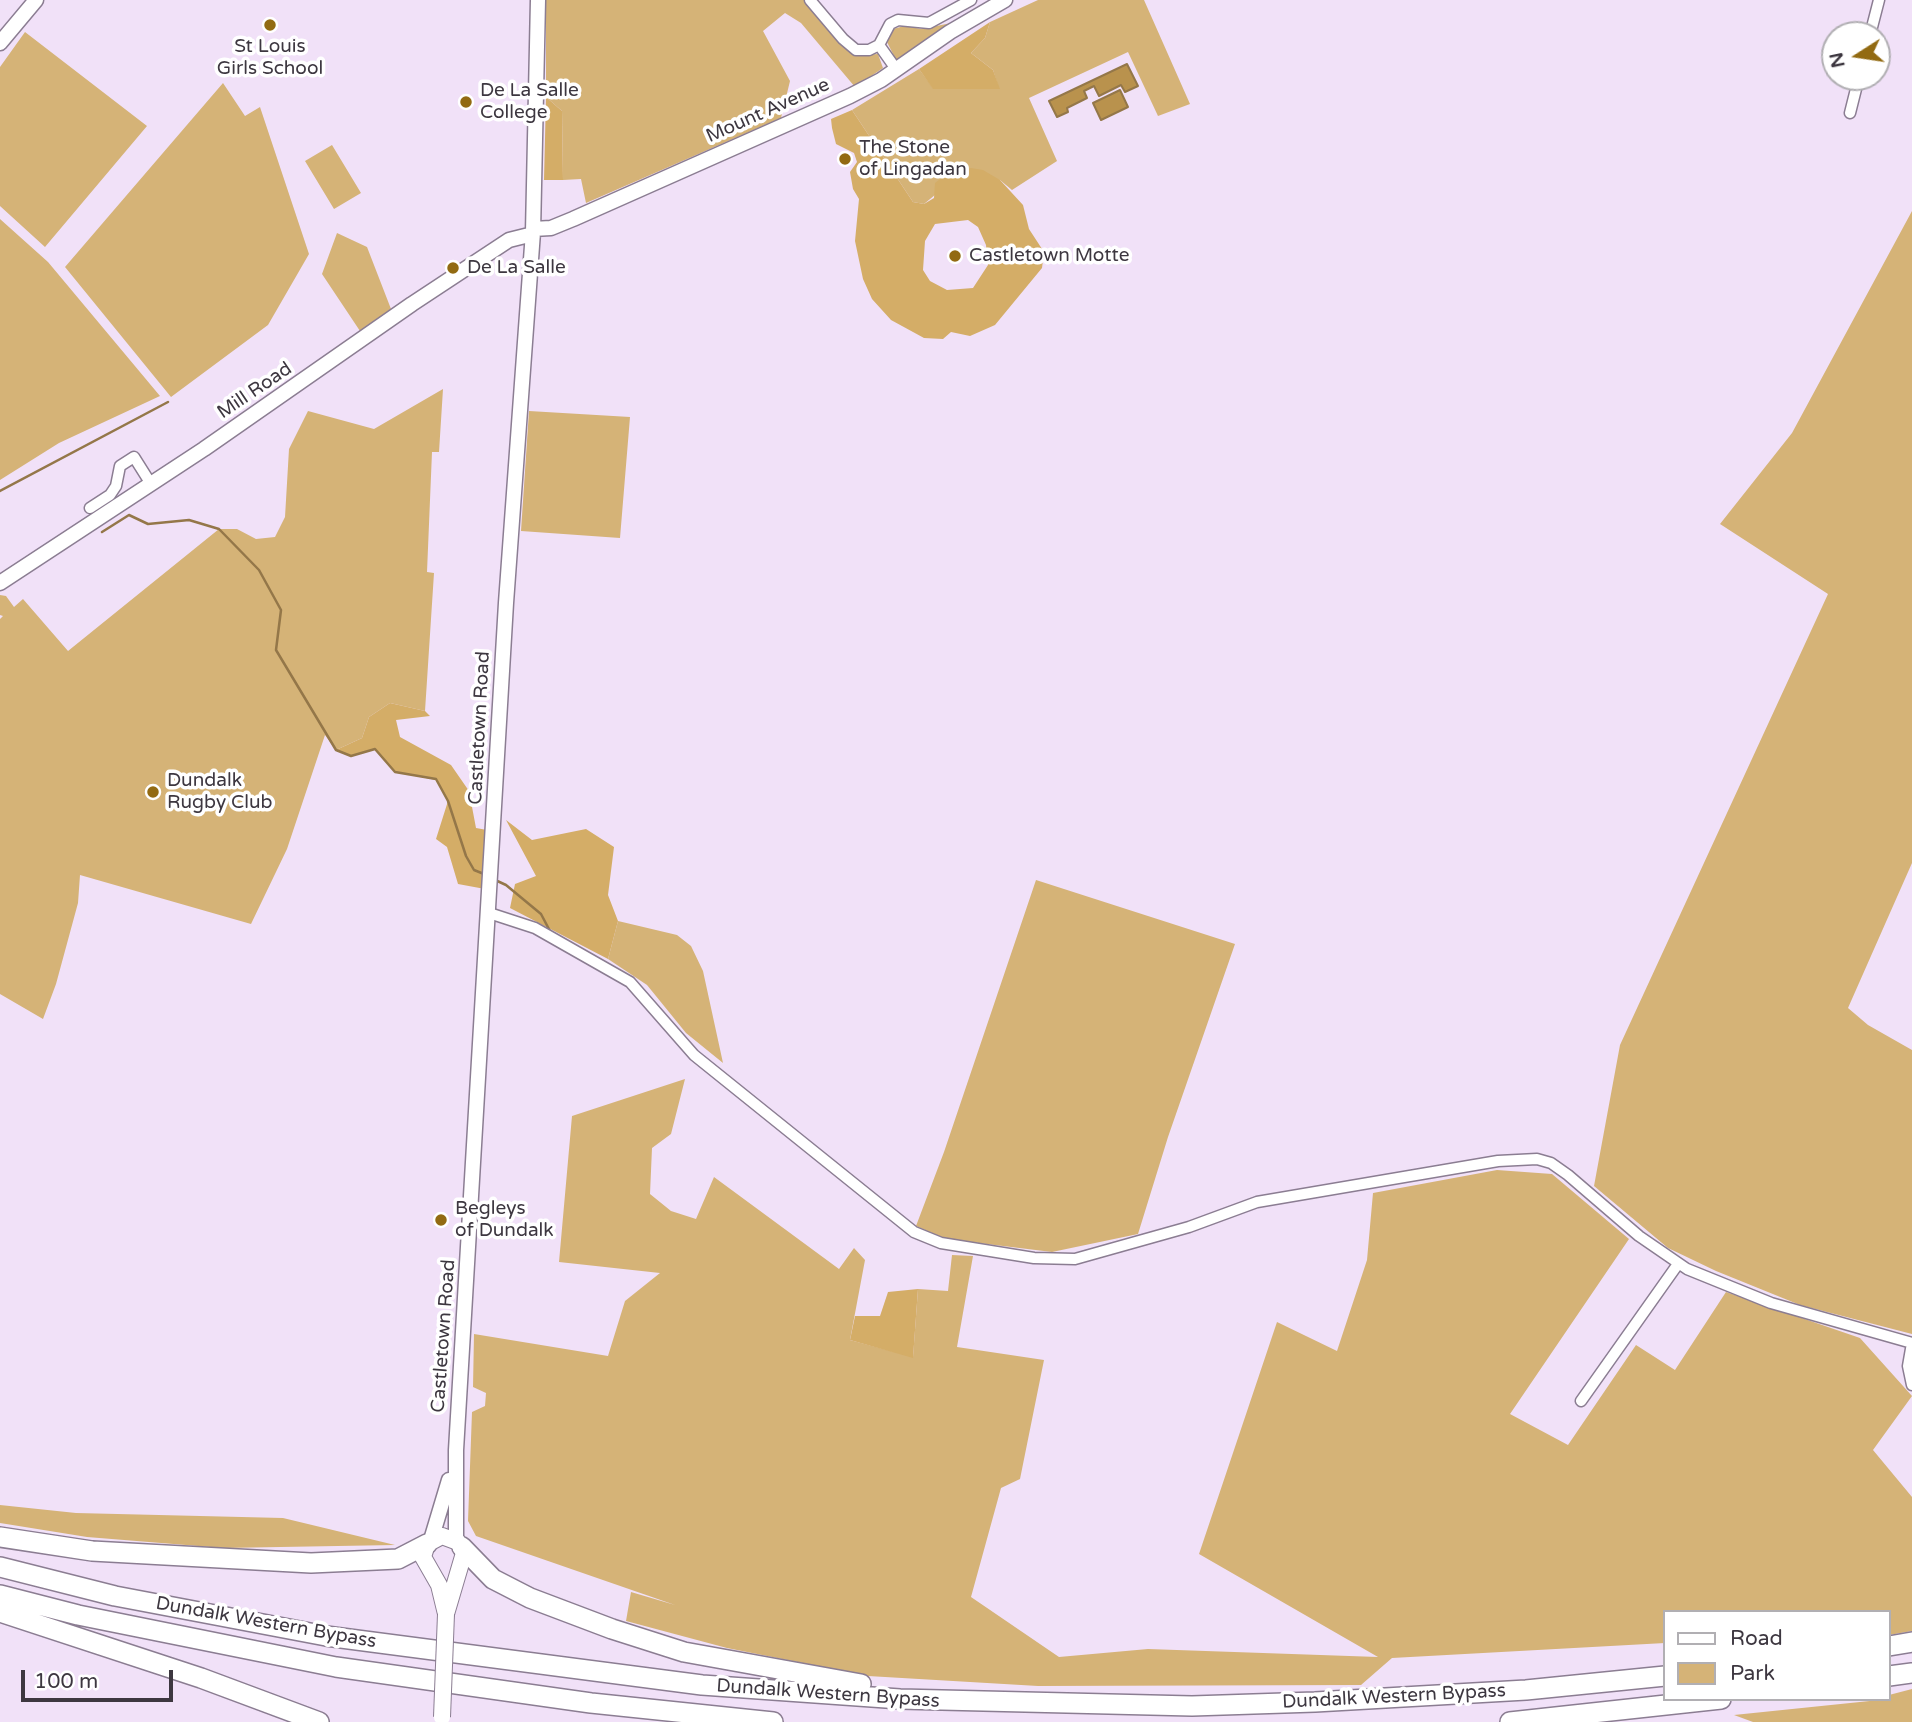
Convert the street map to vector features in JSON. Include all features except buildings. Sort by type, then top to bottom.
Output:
[{"type":"highway","points":[[0,1537],[92,1551],[312,1563],[398,1559],[409,1556],[429,1542]]},
{"type":"highway","points":[[460,1551],[493,1579],[530,1598],[612,1629],[684,1652],[843,1682],[951,1692],[1195,1698],[1526,1690]]},
{"type":"highway","name":"Dundalk Western Bypass","points":[[0,1567],[115,1596],[326,1636],[702,1685],[972,1703],[1192,1706],[1526,1690],[1664,1676]]},
{"type":"highway","name":"Dundalk Western Bypass","points":[[0,1595],[78,1615],[337,1667],[592,1703],[773,1722]]},
{"type":"highway","points":[[0,1612],[201,1678],[319,1722]]},
{"type":"highway","points":[[1891,1646],[1912,1642]]},
{"type":"highway","points":[[1891,1676],[1912,1673]]},
{"type":"highway","name":"Dundalk Western Bypass","points":[[1510,1722],[1703,1701]]},
{"type":"main road","points":[[0,43],[36,0]]},
{"type":"main road","name":"Castletown Road","points":[[460,1551],[455,1459],[533,232],[538,0]]},
{"type":"main road","name":"Mount Avenue","points":[[533,232],[551,228],[645,188],[849,96],[1005,0]]},
{"type":"main road","name":"Mill Road","points":[[0,583],[151,484],[509,240],[533,232]]},
{"type":"main road","name":"Castletown Road","points":[[429,1542],[455,1459]]},
{"type":"main road","points":[[446,1614],[439,1585],[423,1557],[429,1542],[442,1536],[460,1551]]},
{"type":"main road","points":[[430,1571],[445,1577],[460,1551]]},
{"type":"main road","points":[[442,1719],[446,1614],[460,1551]]},
{"type":"street","points":[[810,0],[856,50],[869,50],[879,45],[890,24],[898,20],[929,23],[971,0]]},
{"type":"street","points":[[1874,21],[1879,0]]},
{"type":"street","points":[[879,45],[896,69]]},
{"type":"street","points":[[1850,113],[1856,91]]},
{"type":"street","points":[[90,508],[110,495],[116,486],[120,466],[134,457],[151,484]]},
{"type":"street","points":[[489,913],[535,928],[630,982],[694,1055],[914,1232],[941,1244],[1034,1258],[1075,1259],[1179,1230],[1257,1202],[1524,1158],[1550,1163],[1568,1175],[1639,1236],[1678,1264],[1771,1303],[1912,1343],[1908,1366],[1912,1385]]},
{"type":"street","points":[[1581,1401],[1678,1264]]},
{"type":"green space","points":[[546,0],[804,0],[847,50],[861,55],[878,54],[883,68],[855,87],[801,23],[785,13],[763,31],[790,81],[781,118],[586,203],[581,179],[563,180],[562,111],[546,97]]},
{"type":"green space","points":[[1038,0],[1144,0],[1190,104],[1158,116],[1128,52],[1029,98],[1057,161],[1012,190],[1000,180],[960,178],[953,180],[924,204],[913,202],[852,110],[919,69],[934,89],[999,89],[993,70],[971,53],[985,38],[990,22]]},
{"type":"green space","points":[[951,23],[896,60],[887,42],[893,29],[904,26],[922,29]]},
{"type":"green space","points":[[25,32],[147,126],[45,247],[0,206],[0,67]]},
{"type":"green space","points":[[223,83],[245,116],[260,107],[309,254],[268,325],[171,397],[65,267]]},
{"type":"green space","points":[[332,145],[361,193],[334,209],[305,161]]},
{"type":"green space","points":[[1912,211],[1912,863],[1848,1008],[1868,1025],[1912,1050],[1912,1334],[1800,1305],[1716,1271],[1668,1248],[1594,1186],[1620,1045],[1828,594],[1720,524],[1792,433]]},
{"type":"green space","points":[[0,219],[48,262],[160,396],[59,443],[0,480]]},
{"type":"green space","points":[[337,233],[367,247],[391,309],[360,331],[322,274]]},
{"type":"green space","name":"Dundalk Rugby Club","points":[[443,389],[439,452],[432,452],[427,572],[434,573],[425,711],[390,703],[369,717],[362,738],[336,750],[325,735],[287,849],[251,924],[80,875],[78,903],[56,984],[43,1019],[0,994],[0,619],[3,616],[0,615],[0,595],[6,596],[14,607],[23,599],[68,651],[219,529],[237,529],[256,539],[275,537],[285,517],[289,449],[308,411],[374,429]]},
{"type":"green space","points":[[529,411],[630,417],[620,538],[521,531]]},
{"type":"green space","points":[[1036,880],[1235,944],[1168,1137],[1138,1234],[1052,1252],[946,1239],[916,1226],[944,1152]]},
{"type":"green space","points":[[618,921],[677,935],[691,946],[703,971],[723,1063],[686,1033],[647,985],[608,959]]},
{"type":"green space","points":[[685,1079],[671,1134],[652,1148],[650,1194],[671,1211],[696,1219],[714,1177],[839,1269],[854,1248],[865,1260],[850,1340],[913,1357],[918,1289],[948,1291],[952,1255],[973,1256],[957,1347],[1044,1360],[1020,1479],[1001,1488],[971,1597],[1059,1657],[1148,1649],[1378,1657],[1199,1554],[1277,1322],[1337,1351],[1367,1260],[1373,1193],[1497,1170],[1552,1174],[1629,1239],[1510,1414],[1568,1445],[1636,1345],[1675,1370],[1726,1292],[1860,1338],[1912,1396],[1873,1450],[1912,1497],[1912,1631],[1891,1635],[1891,1610],[1664,1610],[1664,1643],[1392,1658],[1361,1685],[1038,1686],[868,1676],[727,1648],[626,1621],[631,1592],[675,1605],[476,1536],[468,1521],[472,1412],[485,1406],[486,1393],[473,1387],[474,1334],[608,1356],[625,1301],[660,1273],[559,1262],[572,1116]]},
{"type":"green space","points":[[0,1505],[76,1513],[283,1518],[395,1545],[223,1548],[87,1537],[0,1523]]},
{"type":"green space","points":[[1912,1689],[1912,1722],[1753,1722],[1734,1715],[1891,1701],[1891,1694]]},
{"type":"shaded area","points":[[990,22],[985,38],[971,53],[993,70],[1000,89],[933,89],[919,69]]},
{"type":"shaded area","points":[[1127,64],[1138,86],[1125,92],[1121,85],[1099,96],[1094,86],[1084,91],[1087,98],[1067,108],[1068,112],[1057,117],[1049,101]]},
{"type":"shaded area","points":[[1120,90],[1128,107],[1101,120],[1093,103]]},
{"type":"shaded area","points":[[546,97],[562,111],[563,180],[544,180]]},
{"type":"shaded area","points":[[852,110],[913,202],[924,204],[934,198],[935,183],[944,176],[960,178],[964,170],[971,168],[983,170],[1000,180],[1023,205],[1029,229],[1044,252],[1042,268],[995,325],[970,336],[951,332],[943,339],[924,338],[891,320],[872,299],[863,279],[855,241],[859,199],[853,189],[850,172],[857,162],[854,153],[836,144],[831,119]],"holes":[[[968,220],[978,227],[986,245],[988,265],[973,288],[947,290],[930,281],[923,270],[925,241],[935,224]]]},
{"type":"shaded area","points":[[390,703],[425,711],[430,716],[396,720],[400,737],[451,765],[469,791],[476,828],[487,830],[485,889],[458,884],[447,847],[436,839],[448,801],[436,780],[395,772],[375,749],[351,756],[336,750],[362,738],[369,717]]},
{"type":"shaded area","points":[[506,820],[532,840],[586,829],[614,847],[608,895],[618,921],[608,959],[510,908],[515,884],[536,876]]},
{"type":"shaded area","points":[[918,1289],[913,1358],[850,1340],[855,1316],[880,1316],[888,1292]]},
{"type":"waterway","points":[[0,491],[168,402]]},
{"type":"waterway","points":[[102,532],[129,515],[148,524],[189,520],[219,529],[259,570],[281,610],[276,650],[336,750],[351,756],[375,749],[395,772],[436,779],[448,801],[466,856],[474,870],[484,874]]},
{"type":"waterway","points":[[493,879],[506,885],[541,914],[551,933]]},
{"type":"place","name":"St Louis Girls School","points":[[270,25]]},
{"type":"place","name":"De La Salle College","points":[[466,102]]},
{"type":"place","name":"The Stone of Lingadan","points":[[845,159]]},
{"type":"place","name":"Castletown Motte","points":[[955,256]]},
{"type":"place","name":"De La Salle","points":[[453,268]]},
{"type":"place","name":"Dundalk Rugby Club","points":[[153,792]]},
{"type":"place","name":"Begleys of Dundalk","points":[[441,1220]]}]
